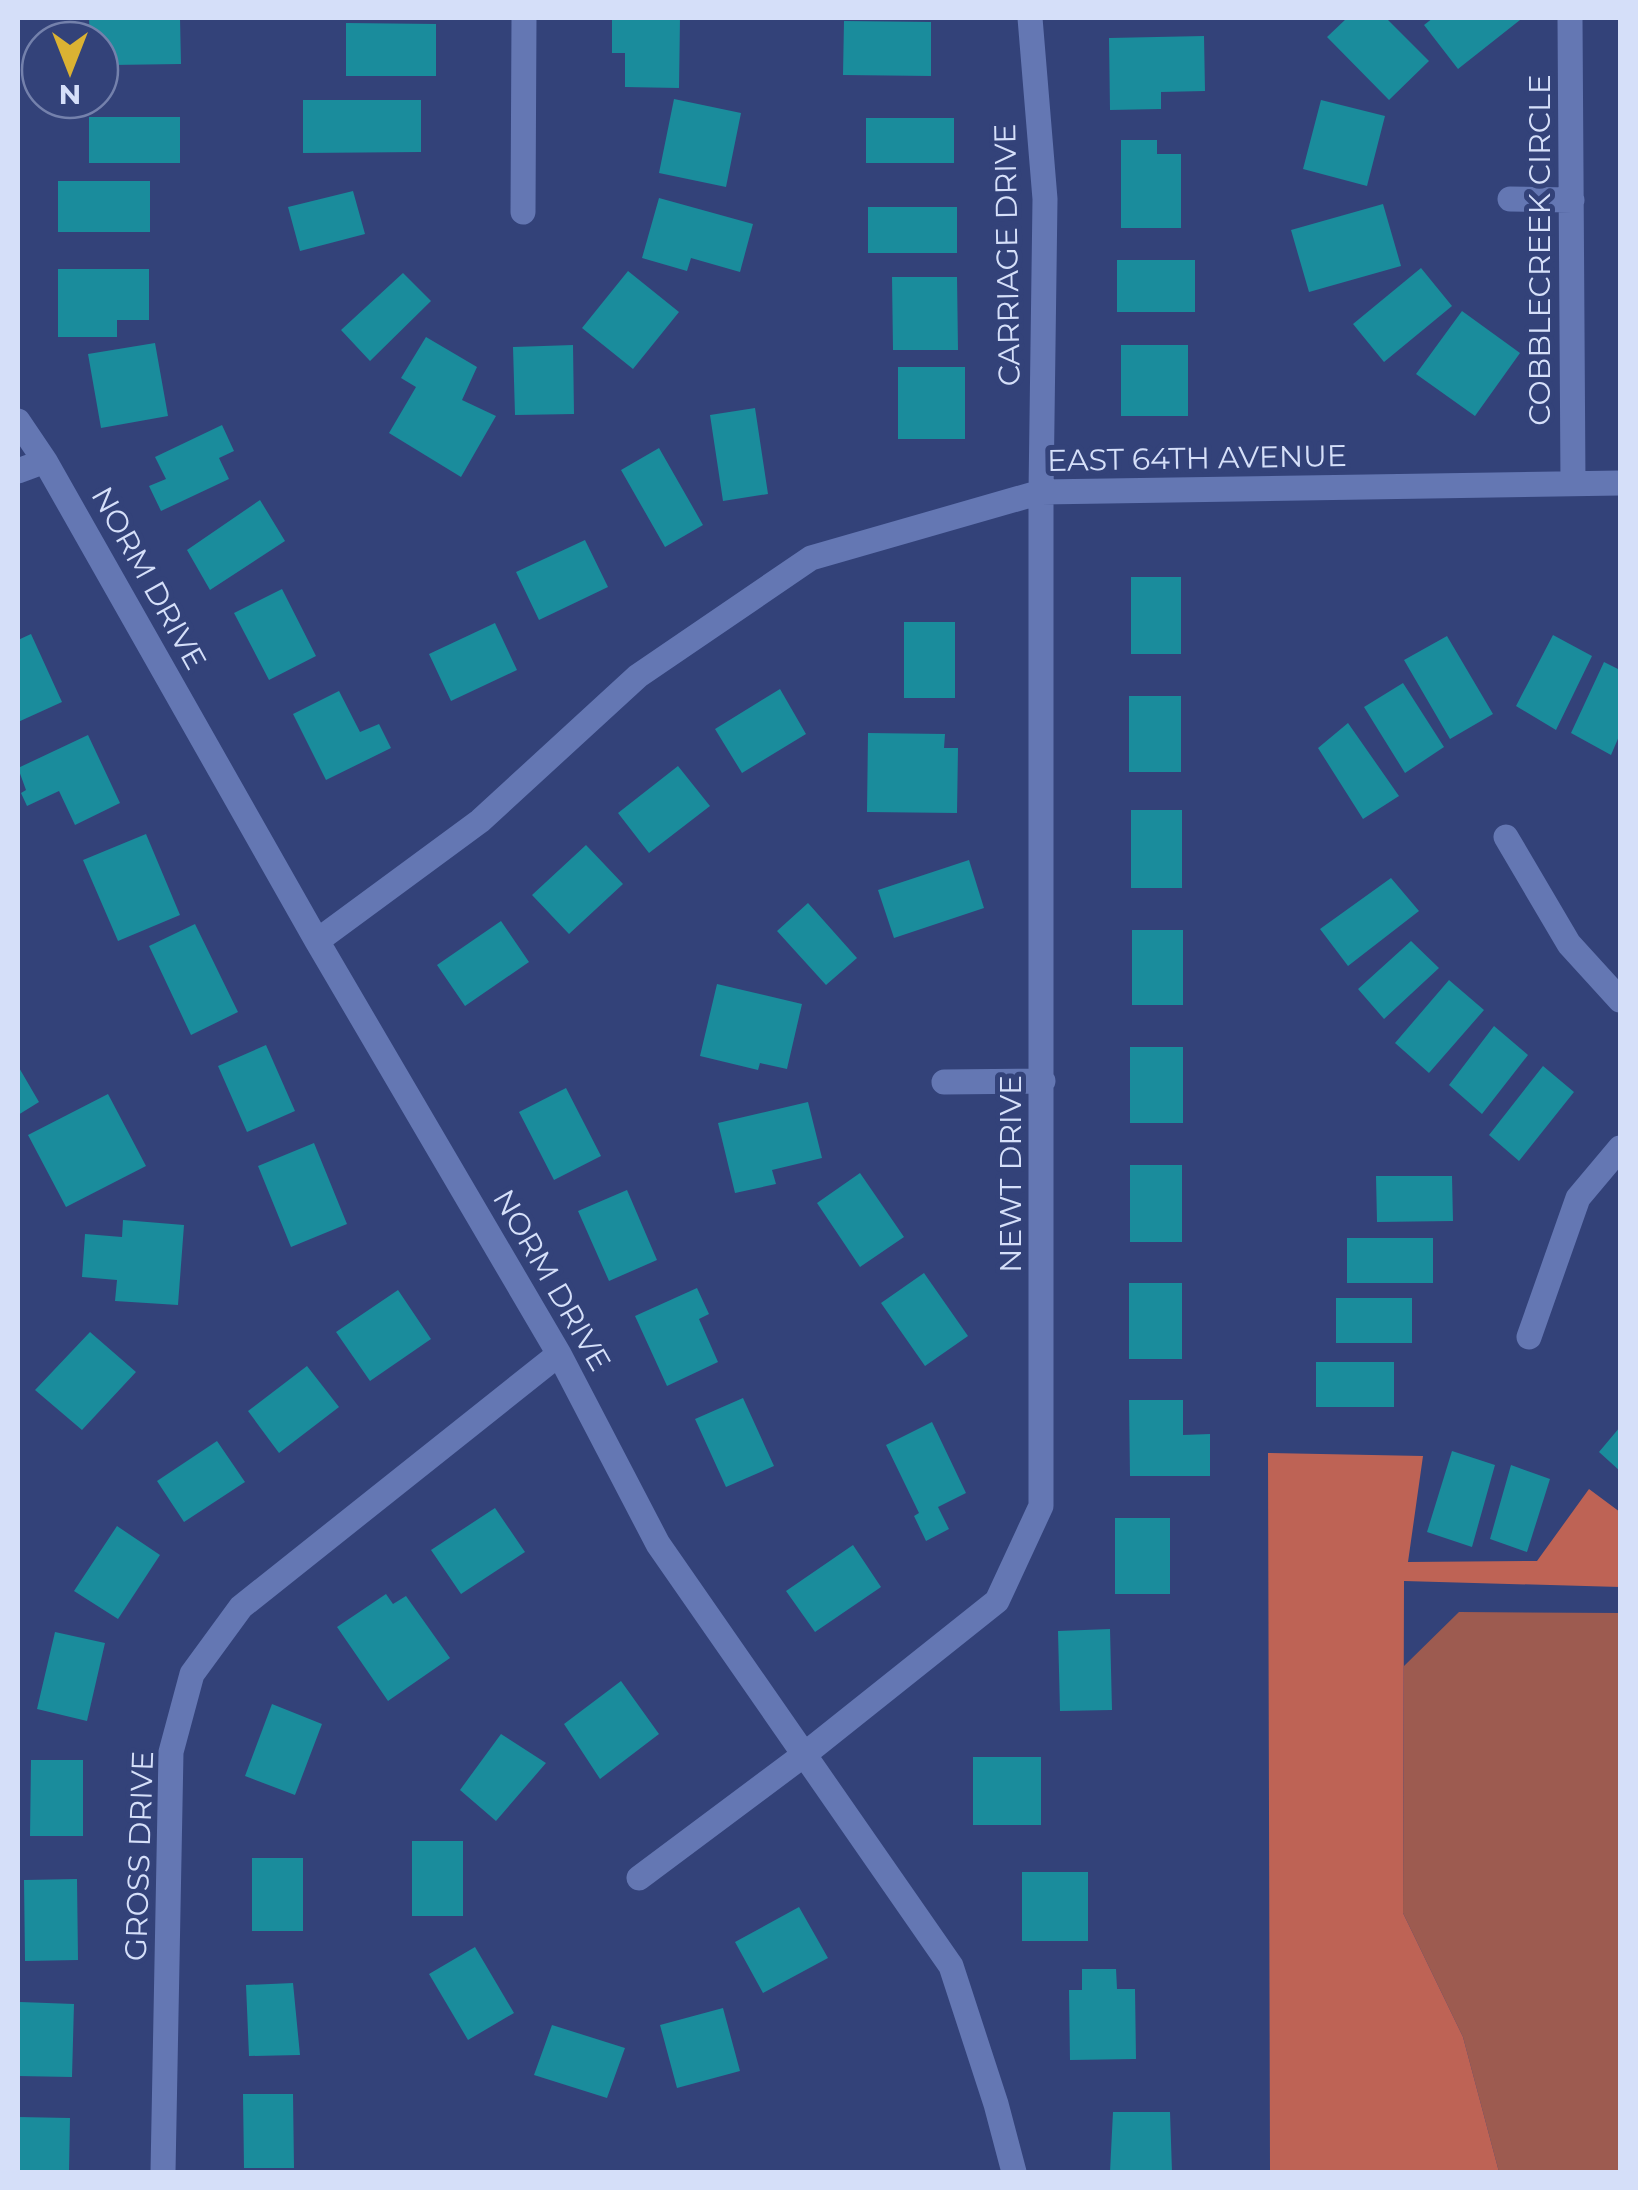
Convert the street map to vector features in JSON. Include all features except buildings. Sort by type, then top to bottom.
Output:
[{"type":"street","points":[[523,212],[524,18]]},
{"type":"street","name":"CARRIAGE DRIVE","points":[[1030,18],[1045,199],[1041,492]]},
{"type":"street","name":"COBBLECREEK CIRCLE","points":[[1570,18],[1573,483]]},
{"type":"street","points":[[1510,199],[1572,200]]},
{"type":"street","name":"NORM DRIVE","points":[[18,421],[45,461],[317,941],[559,1354],[658,1544],[952,1966],[1014,2172]]},
{"type":"street","points":[[18,471],[45,461]]},
{"type":"street","name":"EAST 64TH AVENUE","points":[[317,941],[480,821],[638,676],[811,558],[1041,492],[1620,484]]},
{"type":"street","name":"NEWT DRIVE","points":[[639,1878],[805,1754],[997,1601],[1041,1506],[1041,492]]},
{"type":"street","points":[[1506,838],[1568,944],[1620,1000]]},
{"type":"street","points":[[944,1082],[1043,1080]]},
{"type":"street","points":[[1529,1337],[1578,1198],[1620,1148]]},
{"type":"street","name":"GROSS DRIVE","points":[[163,2172],[171,1752],[192,1674],[241,1607],[559,1354]]},
{"type":"shaded area","points":[[1268,1453],[1423,1456],[1408,1562],[1537,1561],[1589,1489],[1620,1512],[1620,1587],[1404,1581],[1403,1913],[1463,2037],[1499,2172],[1270,2172]]},
{"type":"shaded area","points":[[1459,1612],[1620,1613],[1620,2172],[1499,2172],[1463,2037],[1403,1913],[1404,1666]]}]
